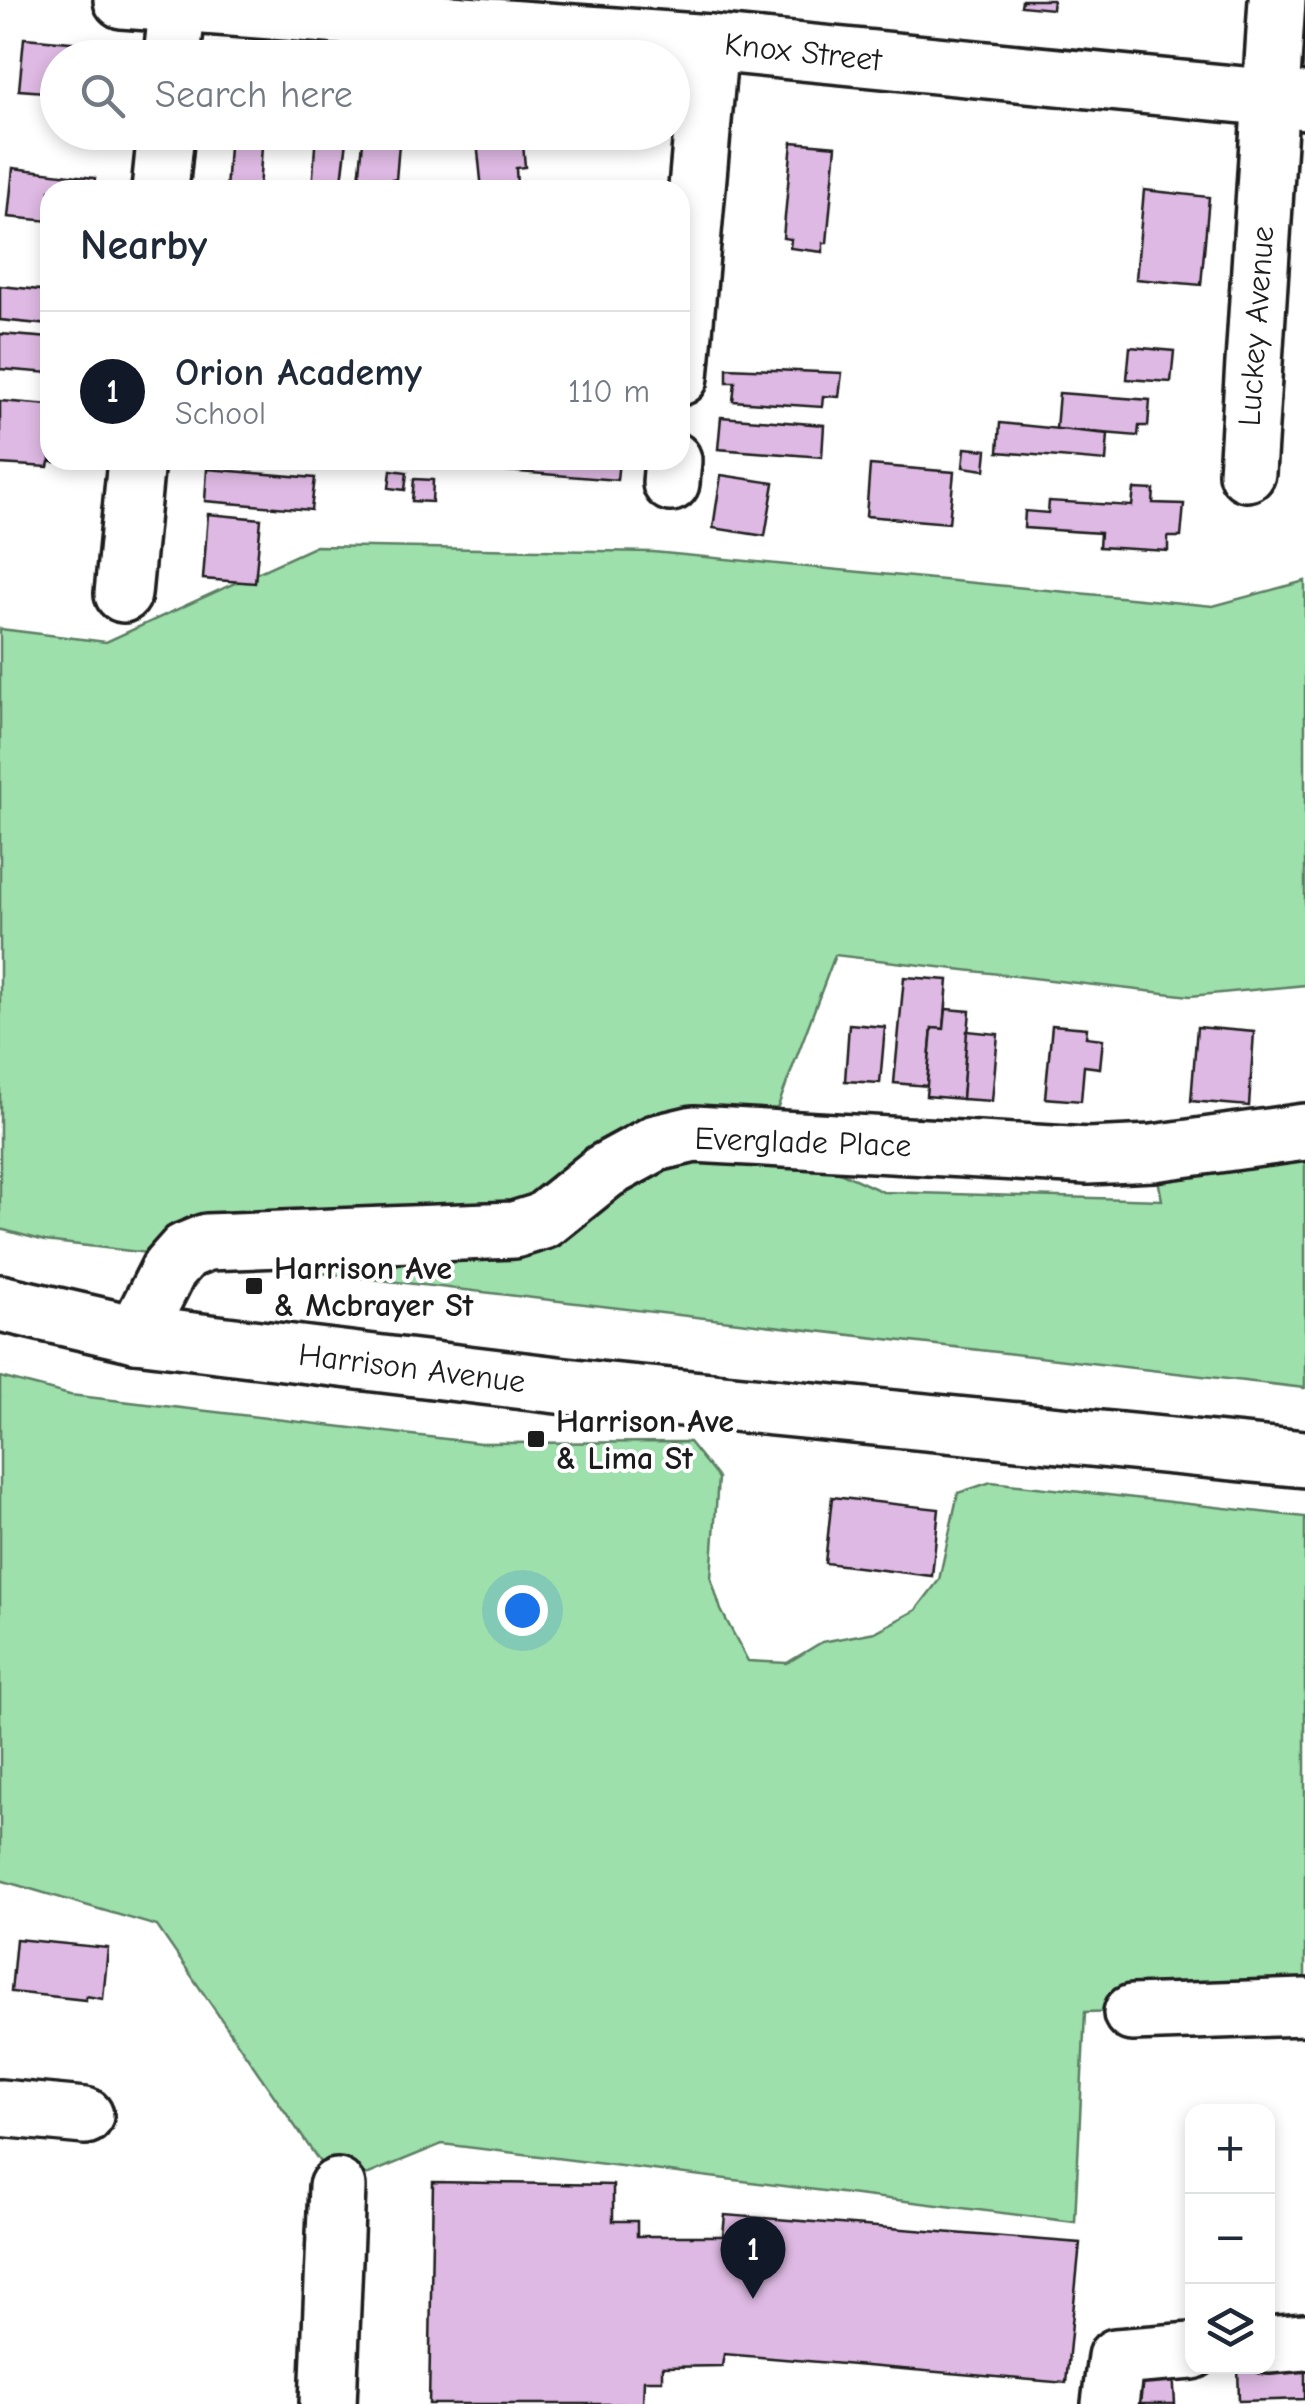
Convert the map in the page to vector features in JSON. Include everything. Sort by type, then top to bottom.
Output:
[{"type":"street","name":"Knox Street","points":[[122,0],[176,21],[637,40]]},
{"type":"street","name":"Luckey Avenue","points":[[1247,473],[1288,100],[1277,0]]},
{"type":"street","name":"Knox Street","points":[[690,42],[1288,100]]},
{"type":"street","points":[[690,266],[710,43]]},
{"type":"street","points":[[161,180],[164,150]]},
{"type":"street","points":[[124,594],[135,470]]},
{"type":"street","name":"Everglade Place","points":[[136,1334],[169,1270],[185,1251],[207,1242],[514,1230],[543,1221],[606,1172],[656,1142],[694,1134],[1088,1156],[1153,1153],[1305,1132]]},
{"type":"street","name":"Harrison Avenue","points":[[0,1303],[136,1334],[599,1390],[1305,1459]]},
{"type":"street","points":[[1132,2013],[1305,2008]]},
{"type":"street","points":[[0,2108],[85,2116]]},
{"type":"street","points":[[328,2404],[337,2186]]},
{"type":"street","points":[[1275,2344],[1305,2342]]},
{"type":"street","points":[[1110,2404],[1116,2357],[1185,2352]]},
{"type":"green space","points":[[316,546],[653,552],[1213,606],[1305,581],[1305,985],[1190,996],[835,955],[766,1138],[883,1192],[1162,1200],[1153,1153],[1305,1132],[1305,1388],[45,1241],[0,1229],[0,629],[106,642]]},
{"type":"green space","points":[[0,1377],[70,1395],[480,1443],[689,1442],[718,1478],[711,1578],[721,1610],[748,1661],[787,1663],[822,1642],[875,1632],[916,1610],[939,1580],[958,1493],[991,1482],[1305,1517],[1305,2006],[1085,2012],[1075,2222],[442,2144],[337,2187],[157,1926],[0,1880]]},
{"type":"building","points":[[1022,0],[1053,0],[1052,9],[1021,6]]},
{"type":"building","points":[[24,38],[47,40],[40,40],[40,92],[19,90]]},
{"type":"building","points":[[792,142],[836,146],[823,252],[790,248],[791,239],[783,238]]},
{"type":"building","points":[[229,150],[262,150],[260,180],[227,180]]},
{"type":"building","points":[[315,150],[346,150],[342,180],[313,180]]},
{"type":"building","points":[[362,150],[398,150],[396,180],[359,180]]},
{"type":"building","points":[[478,150],[524,150],[525,167],[516,168],[517,180],[481,180]]},
{"type":"building","points":[[13,168],[95,178],[40,180],[40,220],[8,217]]},
{"type":"building","points":[[1144,190],[1209,197],[1201,285],[1136,279]]},
{"type":"building","points":[[0,286],[40,290],[40,324],[0,320]]},
{"type":"building","points":[[0,334],[40,337],[40,372],[0,369]]},
{"type":"building","points":[[1130,347],[1174,351],[1171,382],[1127,379]]},
{"type":"building","points":[[727,368],[842,373],[839,397],[823,396],[822,407],[733,401],[735,382],[727,382]]},
{"type":"building","points":[[1059,393],[1150,400],[1148,426],[1139,426],[1138,436],[1056,429]]},
{"type":"building","points":[[0,401],[40,404],[40,466],[0,464]]},
{"type":"building","points":[[721,417],[824,425],[822,457],[718,449]]},
{"type":"building","points":[[1000,423],[1108,434],[1106,461],[998,452]]},
{"type":"building","points":[[965,448],[987,450],[985,470],[963,467]]},
{"type":"building","points":[[870,465],[954,472],[949,523],[866,516]]},
{"type":"building","points":[[207,470],[315,478],[311,510],[205,501]]},
{"type":"building","points":[[391,470],[407,472],[405,490],[389,488]]},
{"type":"building","points":[[495,470],[618,470],[617,480]]},
{"type":"building","points":[[721,475],[774,483],[765,536],[713,528]]},
{"type":"building","points":[[414,479],[433,480],[432,502],[412,501]]},
{"type":"building","points":[[1134,489],[1154,490],[1153,503],[1184,504],[1181,537],[1168,537],[1168,551],[1099,547],[1100,533],[1024,528],[1025,511],[1048,513],[1049,501],[1132,506]]},
{"type":"building","points":[[208,514],[261,519],[255,583],[203,579]]},
{"type":"building","points":[[904,977],[948,980],[944,1029],[932,1028],[927,1086],[894,1083]]},
{"type":"building","points":[[946,1009],[970,1011],[962,1099],[926,1096],[932,1028],[944,1029]]},
{"type":"building","points":[[849,1024],[885,1027],[880,1083],[845,1081]]},
{"type":"building","points":[[1052,1025],[1087,1028],[1086,1037],[1103,1039],[1100,1068],[1084,1066],[1081,1101],[1045,1098]]},
{"type":"building","points":[[1197,1027],[1254,1032],[1249,1106],[1191,1101]]},
{"type":"building","points":[[967,1031],[998,1034],[992,1101],[962,1099]]},
{"type":"building","points":[[832,1497],[939,1509],[932,1576],[825,1563]]},
{"type":"building","points":[[16,1939],[108,1948],[103,1999],[11,1992]]},
{"type":"building","points":[[433,2182],[613,2185],[613,2221],[637,2221],[637,2236],[723,2236],[725,2215],[1080,2243],[1066,2383],[724,2354],[722,2366],[662,2367],[662,2380],[644,2380],[643,2404],[429,2404]]},
{"type":"building","points":[[1305,2356],[1305,2399],[1239,2401],[1238,2374],[1275,2374],[1275,2364]]},
{"type":"building","points":[[1173,2371],[1175,2404],[1128,2404],[1126,2373]]},
{"type":"place","name":"Harrison Ave & Mcbrayer St","points":[[254,1286]]},
{"type":"place","name":"Harrison Ave & Lima St","points":[[536,1439]]},
{"type":"place","name":"Orion Academy","points":[[753,2299]]}]
